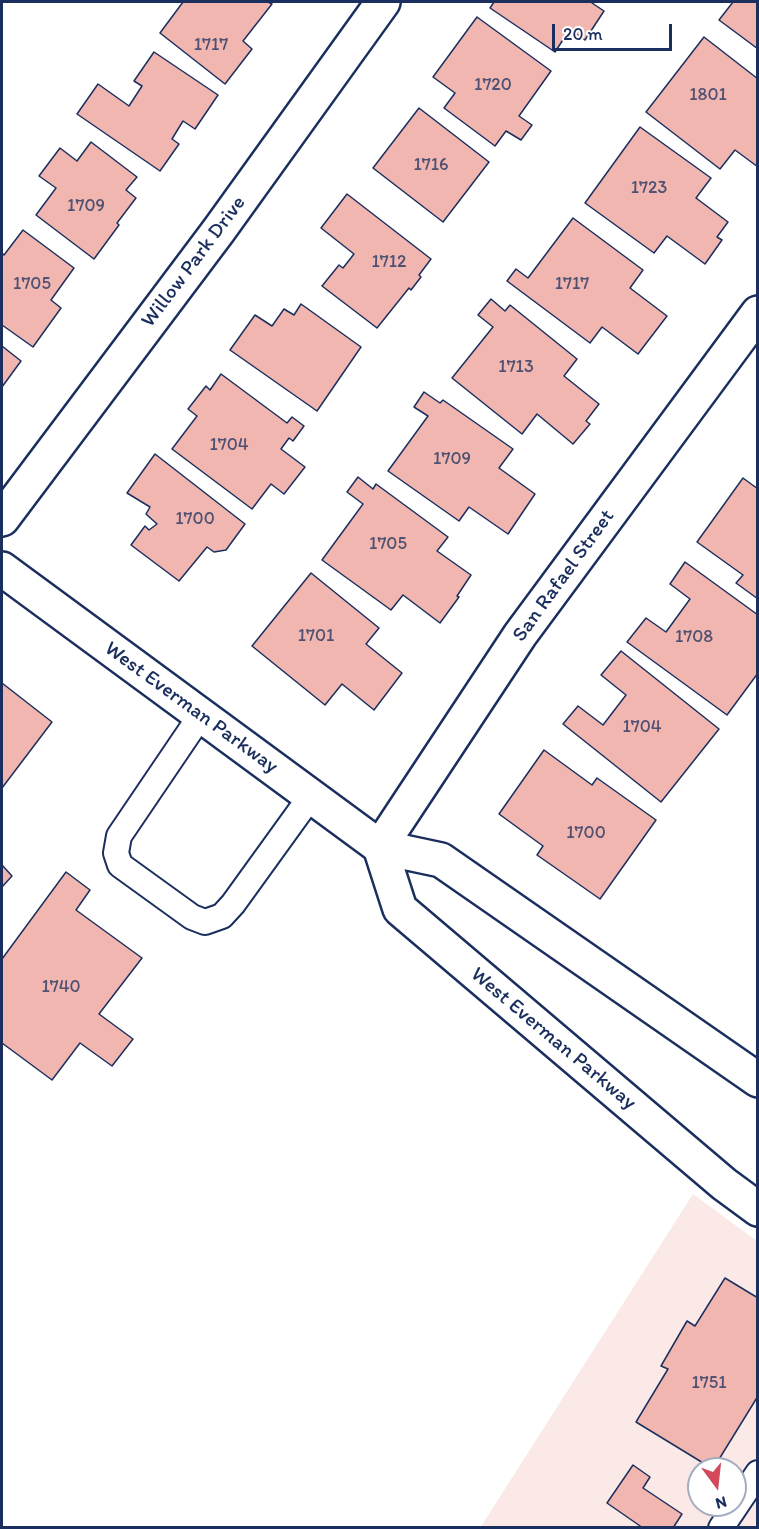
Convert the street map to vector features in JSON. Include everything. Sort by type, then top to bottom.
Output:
[{"type":"street","name":"Willow Park Drive","points":[[2,519],[219,230],[383,2]]},
{"type":"street","name":"San Rafael Street","points":[[380,847],[520,635],[758,313]]},
{"type":"street","name":"West Everman Parkway","points":[[2,569],[380,847],[441,860],[758,1080]]},
{"type":"street","name":"West Everman Parkway","points":[[380,847],[400,909],[724,1184],[758,1209]]},
{"type":"lane","points":[[201,715],[120,836],[116,853],[120,865],[192,917],[205,922],[222,916],[311,796]]},
{"type":"lane","points":[[721,1527],[758,1473]]},
{"type":"shaded area","points":[[693,1194],[757,1241],[757,1527],[480,1528]]},
{"type":"building","points":[[183,2],[268,2],[272,4],[243,41],[252,49],[225,84],[160,33]]},
{"type":"building","points":[[494,2],[594,2],[592,3],[604,11],[585,40],[570,29],[555,52],[490,8]]},
{"type":"building","points":[[733,2],[758,2],[758,49],[719,20]]},
{"type":"building","points":[[477,17],[551,71],[519,116],[532,125],[521,140],[506,131],[495,146],[444,108],[455,93],[433,77]]},
{"type":"building","points":[[704,37],[758,79],[758,167],[735,150],[720,169],[646,112]]},
{"type":"building","points":[[154,52],[218,95],[195,129],[183,121],[172,139],[179,144],[160,171],[77,114],[98,84],[129,106],[142,86],[134,81]]},
{"type":"building","points":[[419,108],[489,162],[443,222],[373,168]]},
{"type":"building","points":[[640,127],[711,178],[696,198],[728,222],[717,237],[722,240],[705,264],[667,236],[654,253],[585,203]]},
{"type":"building","points":[[91,142],[137,177],[126,190],[136,198],[94,259],[36,215],[56,188],[39,176],[60,148],[77,161]]},
{"type":"building","points":[[347,194],[431,259],[411,290],[409,288],[377,328],[322,286],[339,265],[343,268],[354,254],[321,228]]},
{"type":"building","points":[[573,218],[643,270],[630,288],[667,316],[638,354],[602,327],[590,343],[507,281],[516,269],[528,278]]},
{"type":"building","points":[[23,230],[74,268],[51,300],[61,308],[33,347],[2,325],[2,253],[4,255]]},
{"type":"building","points":[[491,299],[505,311],[510,305],[577,359],[564,376],[599,404],[586,421],[590,424],[573,444],[537,414],[522,434],[452,378],[493,327],[478,315]]},
{"type":"building","points":[[301,304],[361,347],[317,411],[230,350],[255,315],[272,326],[284,309],[294,315]]},
{"type":"building","points":[[2,346],[21,361],[2,387]]},
{"type":"building","points":[[221,374],[287,423],[292,417],[304,426],[293,441],[289,438],[281,449],[305,467],[284,494],[271,484],[252,509],[172,449],[197,416],[188,409],[206,386],[210,390]]},
{"type":"building","points":[[424,392],[440,403],[443,400],[513,449],[499,468],[535,494],[508,534],[469,507],[459,521],[388,471],[428,416],[414,407]]},
{"type":"building","points":[[155,454],[245,524],[226,550],[214,552],[207,547],[179,581],[131,545],[145,526],[149,530],[157,524],[146,514],[150,507],[127,493]]},
{"type":"building","points":[[358,477],[373,489],[376,484],[448,537],[437,551],[471,575],[457,596],[459,597],[440,623],[403,595],[391,610],[322,560],[363,504],[347,492]]},
{"type":"building","points":[[743,478],[758,489],[758,599],[736,583],[743,575],[697,542]]},
{"type":"building","points":[[685,562],[758,615],[758,673],[727,715],[627,642],[646,618],[666,632],[690,599],[670,584]]},
{"type":"building","points":[[311,573],[379,628],[366,644],[402,673],[374,710],[342,684],[325,705],[252,646]]},
{"type":"building","points":[[621,651],[719,729],[661,802],[563,724],[578,706],[603,725],[626,695],[601,675]]},
{"type":"building","points":[[2,683],[52,722],[2,788]]},
{"type":"building","points":[[544,750],[592,785],[597,778],[656,820],[600,899],[537,855],[543,846],[499,814]]},
{"type":"building","points":[[2,865],[12,876],[2,887]]},
{"type":"building","points":[[66,872],[90,890],[76,910],[142,958],[99,1014],[133,1039],[112,1066],[80,1043],[52,1080],[2,1043],[2,959]]},
{"type":"building","points":[[725,1278],[758,1298],[758,1396],[720,1457],[693,1457],[636,1422],[668,1369],[661,1366],[687,1321],[695,1326]]},
{"type":"building","points":[[633,1465],[650,1477],[643,1488],[682,1514],[673,1528],[643,1528],[607,1503]]}]
